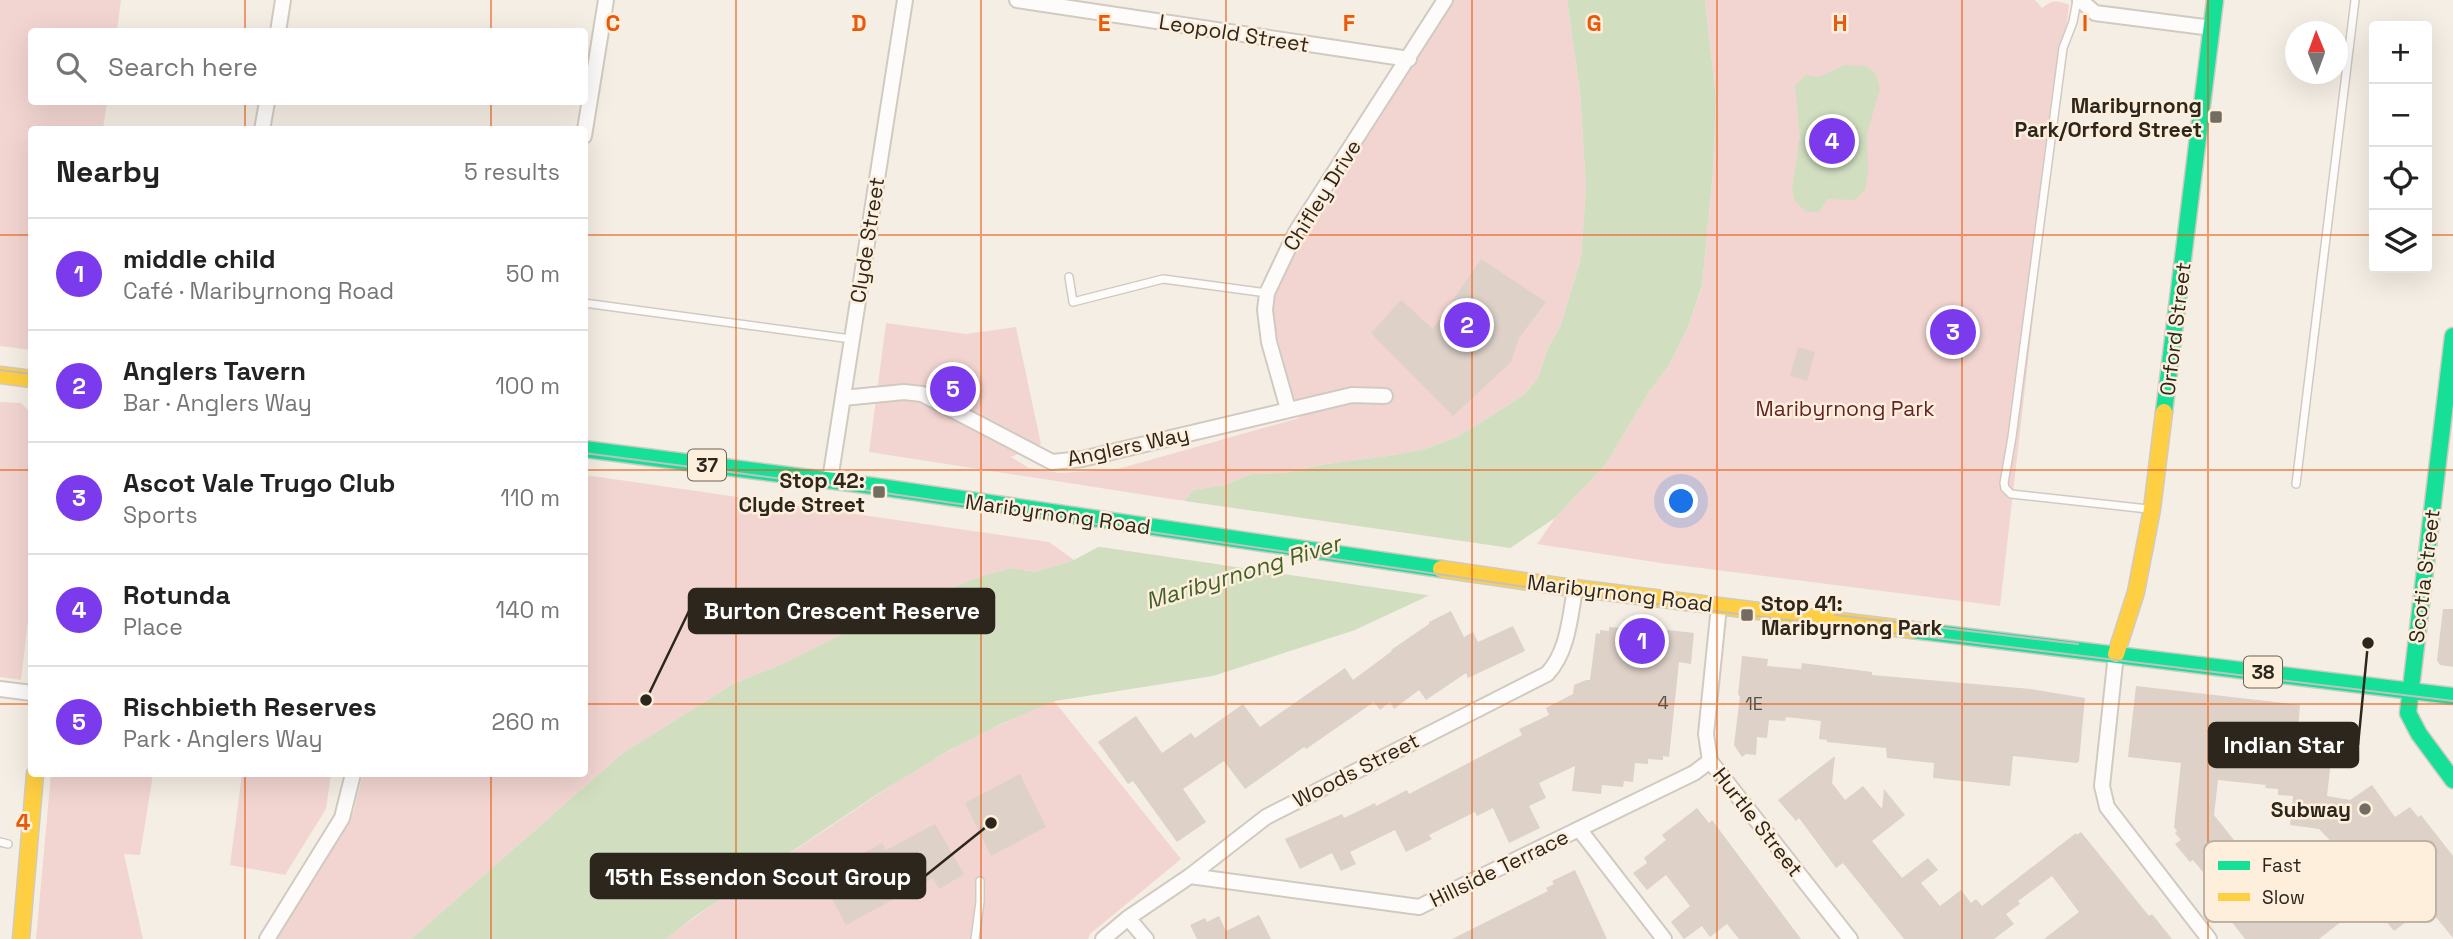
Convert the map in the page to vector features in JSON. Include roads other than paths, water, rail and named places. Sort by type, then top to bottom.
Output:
[{"type":"main road","name":"Orford Street","points":[[2116,654],[2136,592],[2152,509],[2215,0]]},
{"type":"main road","name":"Scotia Street","points":[[2453,336],[2409,718],[2453,780]]},
{"type":"main road","points":[[0,374],[28,378]]},
{"type":"main road","name":"37","points":[[588,450],[830,480]]},
{"type":"main road","name":"Maribyrnong Road","points":[[830,480],[1575,589],[2453,696]]},
{"type":"main road","points":[[21,939],[35,777]]},
{"type":"street","points":[[279,28],[283,0]]},
{"type":"street","points":[[585,126],[606,0]]},
{"type":"street","name":"Clyde Street","points":[[830,480],[905,0]]},
{"type":"street","name":"Leopold Street","points":[[1017,0],[1409,59]]},
{"type":"street","name":"Chifley Drive","points":[[1288,409],[1269,342],[1265,310],[1267,292],[1296,232],[1445,0]]},
{"type":"street","points":[[2079,0],[2095,13],[2211,28]]},
{"type":"street","points":[[263,126],[266,105]]},
{"type":"street","name":"Anglers Way","points":[[843,398],[904,392],[922,394],[1052,462],[1082,459],[1352,395],[1385,396]]},
{"type":"street","name":"Woods Street","points":[[1103,939],[1266,817],[1548,674],[1559,659],[1575,589]]},
{"type":"street","name":"Hurtle Street","points":[[1719,606],[1706,734],[1710,761],[1850,939]]},
{"type":"street","points":[[2116,654],[2103,797],[2107,807],[2209,939]]},
{"type":"street","points":[[0,689],[28,692]]},
{"type":"street","name":"Hillside Terrace","points":[[1190,876],[1419,907],[1694,773],[1710,761]]},
{"type":"street","points":[[267,939],[341,818],[352,777]]},
{"type":"street","points":[[1578,829],[1664,939]]},
{"type":"street","points":[[1128,918],[1146,939]]},
{"type":"lane","points":[[2079,0],[2063,48],[2004,482],[2005,488],[2011,494],[2152,509]]},
{"type":"lane","points":[[2296,484],[2355,0]]},
{"type":"lane","points":[[1069,277],[1073,302],[1164,279],[1267,292]]},
{"type":"lane","points":[[588,304],[852,340]]},
{"type":"lane","points":[[975,939],[980,902],[979,881]]},
{"type":"water","name":"Maribyrnong River","points":[[1567,0],[1705,0],[1716,98],[1713,173],[1702,286],[1688,327],[1669,365],[1649,392],[1606,464],[1555,518],[1464,579],[1355,630],[1213,676],[1055,701],[1003,723],[948,751],[879,793],[694,917],[666,939],[411,939],[623,753],[733,684],[787,662],[876,617],[985,575],[1011,568],[1035,572],[1074,560],[1184,501],[1193,490],[1225,485],[1251,474],[1285,473],[1425,449],[1455,438],[1525,394],[1538,378],[1548,348],[1560,327],[1581,258],[1586,188],[1580,92]]},
{"type":"water","points":[[1845,65],[1866,66],[1876,74],[1880,90],[1867,133],[1868,172],[1865,190],[1855,200],[1828,199],[1819,212],[1806,212],[1795,201],[1792,188],[1800,137],[1795,86],[1806,75],[1819,77]]},
{"type":"tram line","points":[[0,370],[28,374]]},
{"type":"tram line","points":[[588,454],[837,486],[1574,594],[2453,701]]},
{"type":"tram line","points":[[1835,615],[2078,644]]},
{"type":"place","name":"Maribyrnong Park/Orford Street","points":[[2216,117]]},
{"type":"place","name":"Rotunda","points":[[1832,141]]},
{"type":"place","name":"Anglers Tavern","points":[[1467,325]]},
{"type":"place","name":"Ascot Vale Trugo Club","points":[[1953,332]]},
{"type":"place","name":"Rischbieth Reserves","points":[[953,389]]},
{"type":"place","name":"Stop 42: Clyde Street","points":[[879,492]]},
{"type":"place","name":"Stop 41: Maribyrnong Park","points":[[1747,615]]},
{"type":"place","name":"middle child","points":[[1642,641]]},
{"type":"place","name":"Indian Star","points":[[2368,643]]},
{"type":"place","name":"Burton Crescent Reserve","points":[[646,700]]},
{"type":"place","name":"Subway","points":[[2365,809]]},
{"type":"place","name":"15th Essendon Scout Group","points":[[991,823]]},
{"type":"park label","name":"Maribyrnong Park","points":[[1845,408]]}]
